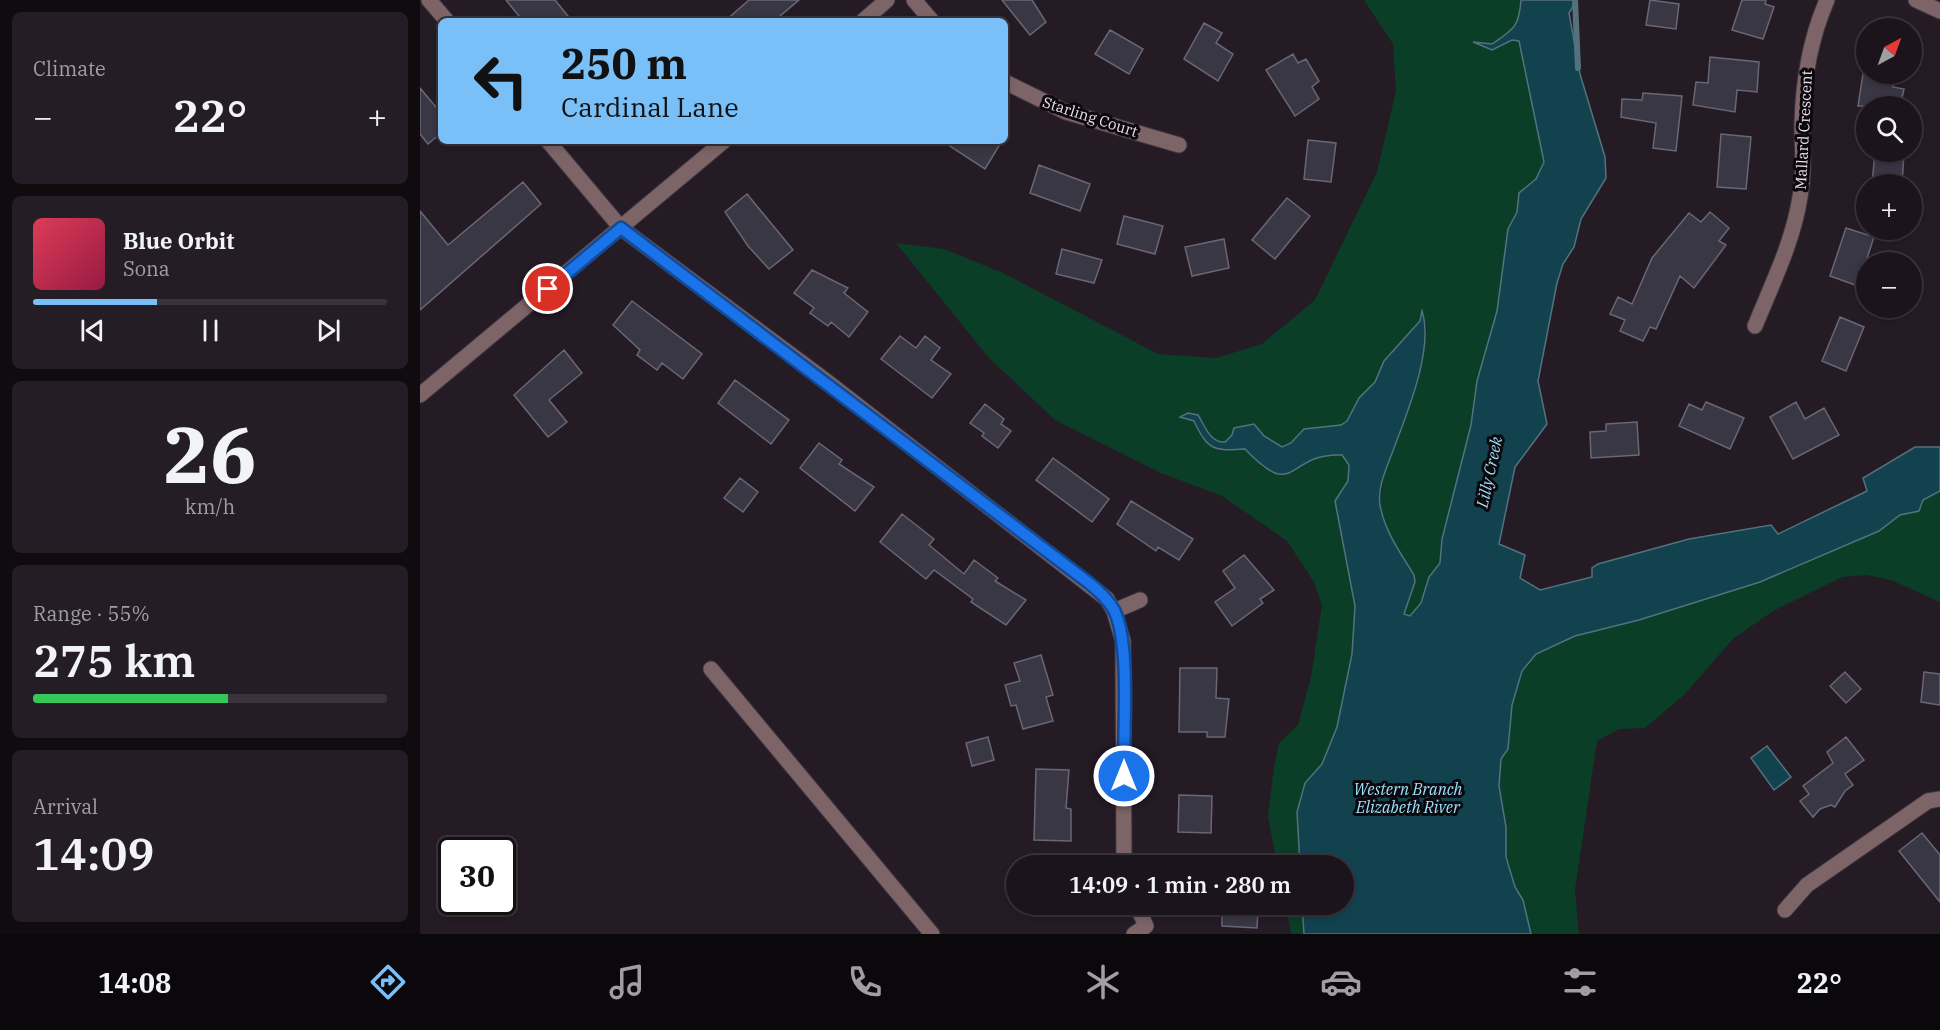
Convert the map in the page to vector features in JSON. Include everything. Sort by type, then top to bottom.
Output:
[{"type":"street","points":[[429,0],[444,18]]},
{"type":"street","points":[[866,18],[887,0]]},
{"type":"street","points":[[914,0],[929,18]]},
{"type":"street","name":"Mallard Crescent","points":[[1755,326],[1792,233],[1801,197],[1804,159],[1802,127],[1804,85],[1810,53],[1827,0]]},
{"type":"street","points":[[1916,0],[1940,11]]},
{"type":"street","name":"Starling Court","points":[[1008,83],[1066,112],[1179,145]]},
{"type":"street","points":[[551,144],[621,228],[1107,599],[1114,611],[1123,641],[1124,855]]},
{"type":"street","points":[[420,395],[720,144]]},
{"type":"street","points":[[1114,611],[1140,600]]},
{"type":"street","points":[[711,669],[932,934]]},
{"type":"street","points":[[1785,910],[1807,885],[1928,801],[1940,799]]},
{"type":"street","points":[[1138,915],[1140,930]]},
{"type":"green space","points":[[1364,0],[1521,0],[1519,17],[1510,31],[1492,44],[1476,42],[1492,50],[1512,40],[1519,40],[1544,162],[1536,179],[1519,193],[1517,212],[1508,229],[1497,310],[1477,381],[1471,425],[1442,539],[1440,563],[1429,577],[1421,604],[1409,616],[1404,614],[1415,582],[1414,575],[1387,532],[1380,503],[1384,475],[1405,420],[1420,367],[1427,327],[1422,312],[1420,321],[1384,361],[1375,382],[1359,398],[1347,421],[1341,425],[1304,429],[1291,443],[1282,447],[1264,436],[1254,424],[1232,435],[1225,442],[1220,442],[1208,433],[1198,415],[1181,417],[1194,421],[1202,438],[1219,451],[1245,449],[1263,468],[1286,475],[1306,463],[1326,456],[1342,455],[1349,465],[1348,481],[1335,501],[1355,606],[1352,655],[1337,727],[1322,764],[1305,783],[1297,812],[1299,855],[1275,855],[1268,816],[1274,767],[1279,743],[1298,725],[1311,677],[1322,605],[1314,582],[1287,541],[1222,496],[1161,473],[1055,420],[989,358],[896,243],[944,249],[1003,273],[1158,354],[1216,358],[1262,344],[1315,300],[1377,172],[1396,91],[1393,44]]},
{"type":"green space","points":[[1940,491],[1940,602],[1891,580],[1867,575],[1842,577],[1773,611],[1733,639],[1684,695],[1645,728],[1619,729],[1597,741],[1575,890],[1579,934],[1531,934],[1523,900],[1515,887],[1506,857],[1506,827],[1499,786],[1501,759],[1508,749],[1512,705],[1522,671],[1536,654],[1575,636],[1639,620],[1760,582],[1879,531],[1900,515],[1919,511],[1923,500]]},
{"type":"green space","points":[[1288,915],[1303,915],[1304,934],[1291,934]]},
{"type":"water","name":"Western Branch Elizabeth River","points":[[1521,0],[1577,0],[1569,13],[1580,74],[1605,157],[1606,178],[1581,219],[1574,247],[1563,264],[1557,283],[1538,381],[1547,424],[1515,467],[1499,544],[1525,555],[1520,578],[1540,590],[1592,577],[1592,568],[1598,564],[1689,539],[1771,525],[1778,534],[1867,491],[1863,478],[1915,447],[1940,447],[1940,491],[1923,500],[1919,511],[1900,515],[1879,531],[1760,582],[1639,620],[1575,636],[1536,654],[1522,671],[1512,705],[1508,749],[1501,759],[1499,786],[1506,827],[1506,857],[1515,887],[1523,900],[1531,934],[1304,934],[1303,915],[1354,915],[1354,855],[1299,855],[1297,812],[1305,783],[1322,764],[1337,727],[1352,654],[1355,606],[1335,501],[1348,481],[1349,465],[1342,455],[1324,456],[1292,472],[1274,473],[1245,449],[1226,450],[1213,447],[1208,444],[1194,421],[1180,417],[1188,413],[1198,415],[1208,433],[1220,442],[1225,442],[1232,435],[1234,428],[1254,424],[1264,436],[1282,447],[1291,443],[1304,429],[1341,425],[1347,421],[1359,398],[1375,382],[1384,361],[1420,321],[1422,311],[1425,343],[1418,380],[1384,476],[1379,498],[1389,533],[1414,575],[1415,582],[1404,614],[1410,616],[1421,603],[1429,577],[1440,563],[1442,539],[1471,425],[1477,381],[1497,311],[1508,229],[1517,212],[1519,193],[1536,179],[1544,162],[1519,41],[1512,40],[1492,50],[1473,42],[1492,44],[1510,31],[1519,16]]},
{"type":"water","points":[[1767,746],[1791,777],[1774,790],[1751,758]]},
{"type":"building","points":[[506,0],[555,0],[570,18],[521,18]]},
{"type":"building","points":[[749,0],[799,0],[778,18],[728,18]]},
{"type":"building","points":[[1002,0],[1032,0],[1046,22],[1030,35]]},
{"type":"building","points":[[1650,0],[1679,4],[1676,29],[1646,25]]},
{"type":"building","points":[[1742,0],[1766,0],[1765,4],[1774,7],[1763,39],[1732,30]]},
{"type":"building","points":[[1204,23],[1222,33],[1216,43],[1233,54],[1218,81],[1184,59]]},
{"type":"building","points":[[1110,30],[1143,49],[1129,74],[1095,54]]},
{"type":"building","points":[[1293,54],[1298,63],[1306,59],[1319,81],[1312,87],[1319,99],[1295,116],[1266,70]]},
{"type":"building","points":[[1710,57],[1759,62],[1757,92],[1737,90],[1735,112],[1693,105],[1696,82],[1708,83]]},
{"type":"building","points":[[1861,84],[1893,84],[1893,87],[1904,89],[1902,96],[1860,96]]},
{"type":"building","points":[[420,88],[438,109],[438,136],[428,144],[420,134]]},
{"type":"building","points":[[1643,93],[1682,96],[1676,151],[1653,148],[1656,123],[1621,117],[1622,99],[1642,100]]},
{"type":"building","points":[[1721,134],[1751,137],[1746,189],[1717,187]]},
{"type":"building","points":[[1308,140],[1336,143],[1331,182],[1304,179]]},
{"type":"building","points":[[947,144],[1000,144],[985,169]]},
{"type":"building","points":[[1874,162],[1903,162],[1903,174],[1873,174]]},
{"type":"building","points":[[1039,165],[1090,184],[1080,211],[1030,193]]},
{"type":"building","points":[[523,182],[541,204],[420,310],[420,211],[448,245]]},
{"type":"building","points":[[747,194],[793,250],[769,269],[748,246],[725,212]]},
{"type":"building","points":[[1287,198],[1310,216],[1275,259],[1252,240]]},
{"type":"building","points":[[1710,212],[1729,228],[1719,241],[1726,245],[1694,288],[1680,276],[1656,329],[1650,327],[1643,341],[1620,331],[1625,320],[1610,314],[1618,297],[1632,304],[1652,258],[1689,213],[1701,222]]},
{"type":"building","points":[[1124,216],[1163,226],[1155,254],[1117,244]]},
{"type":"building","points":[[1846,228],[1856,231],[1856,240],[1873,240],[1869,252],[1856,252],[1856,285],[1830,276]]},
{"type":"building","points":[[1224,239],[1229,268],[1192,276],[1185,247]]},
{"type":"building","points":[[1062,249],[1102,260],[1094,283],[1056,274]]},
{"type":"building","points":[[812,270],[848,288],[844,293],[868,312],[849,337],[831,322],[828,326],[810,313],[814,308],[794,293]]},
{"type":"building","points":[[632,301],[702,354],[683,379],[662,363],[657,370],[637,355],[640,350],[613,325]]},
{"type":"building","points":[[1840,317],[1864,327],[1846,371],[1822,361]]},
{"type":"building","points":[[900,336],[916,348],[925,336],[940,348],[931,360],[951,374],[932,398],[881,359]]},
{"type":"building","points":[[564,350],[582,373],[549,400],[567,422],[548,437],[514,395]]},
{"type":"building","points":[[735,380],[789,420],[771,444],[718,403]]},
{"type":"building","points":[[1706,402],[1744,418],[1730,449],[1679,426],[1689,404],[1702,410]]},
{"type":"building","points":[[1796,402],[1805,419],[1824,408],[1839,435],[1793,459],[1770,417]]},
{"type":"building","points":[[985,404],[1004,419],[1001,424],[1011,431],[998,448],[982,436],[984,433],[970,423]]},
{"type":"building","points":[[1637,422],[1639,455],[1591,458],[1590,432],[1606,431],[1606,424]]},
{"type":"building","points":[[819,443],[842,460],[839,464],[874,487],[855,511],[800,468]]},
{"type":"building","points":[[1053,458],[1109,499],[1092,522],[1036,480]]},
{"type":"building","points":[[740,478],[758,492],[743,512],[724,498]]},
{"type":"building","points":[[1131,501],[1193,539],[1179,560],[1158,547],[1156,551],[1117,524]]},
{"type":"building","points":[[902,514],[934,539],[929,545],[964,574],[974,560],[998,578],[995,581],[1026,600],[1006,625],[971,602],[973,599],[934,570],[926,579],[880,542]]},
{"type":"building","points":[[1244,555],[1274,590],[1260,599],[1263,603],[1232,626],[1215,602],[1235,588],[1223,571]]},
{"type":"building","points":[[1041,655],[1053,695],[1046,697],[1053,721],[1023,729],[1016,705],[1011,706],[1005,685],[1020,681],[1014,663]]},
{"type":"building","points":[[1180,668],[1217,668],[1216,698],[1229,699],[1225,737],[1207,737],[1207,732],[1179,732]]},
{"type":"building","points":[[1845,672],[1861,689],[1846,703],[1830,686]]},
{"type":"building","points":[[1924,672],[1940,674],[1940,705],[1921,702]]},
{"type":"building","points":[[988,737],[994,760],[972,766],[966,743]]},
{"type":"building","points":[[1846,737],[1864,760],[1845,774],[1853,785],[1845,791],[1835,807],[1831,805],[1820,809],[1813,817],[1800,801],[1809,794],[1803,786],[1833,763],[1827,752]]},
{"type":"building","points":[[1036,769],[1069,770],[1066,808],[1071,809],[1071,841],[1034,840]]},
{"type":"building","points":[[1179,795],[1212,796],[1211,833],[1178,832]]},
{"type":"building","points":[[1922,833],[1940,855],[1940,902],[1899,851]]},
{"type":"building","points":[[1222,915],[1258,915],[1257,928],[1222,926]]},
{"type":"waterway","name":"Lilly Creek","points":[[1575,0],[1578,68]]},
{"type":"route","points":[[548,289],[621,228],[825,380],[1089,583],[1107,599],[1120,626],[1123,641],[1124,776]]}]
